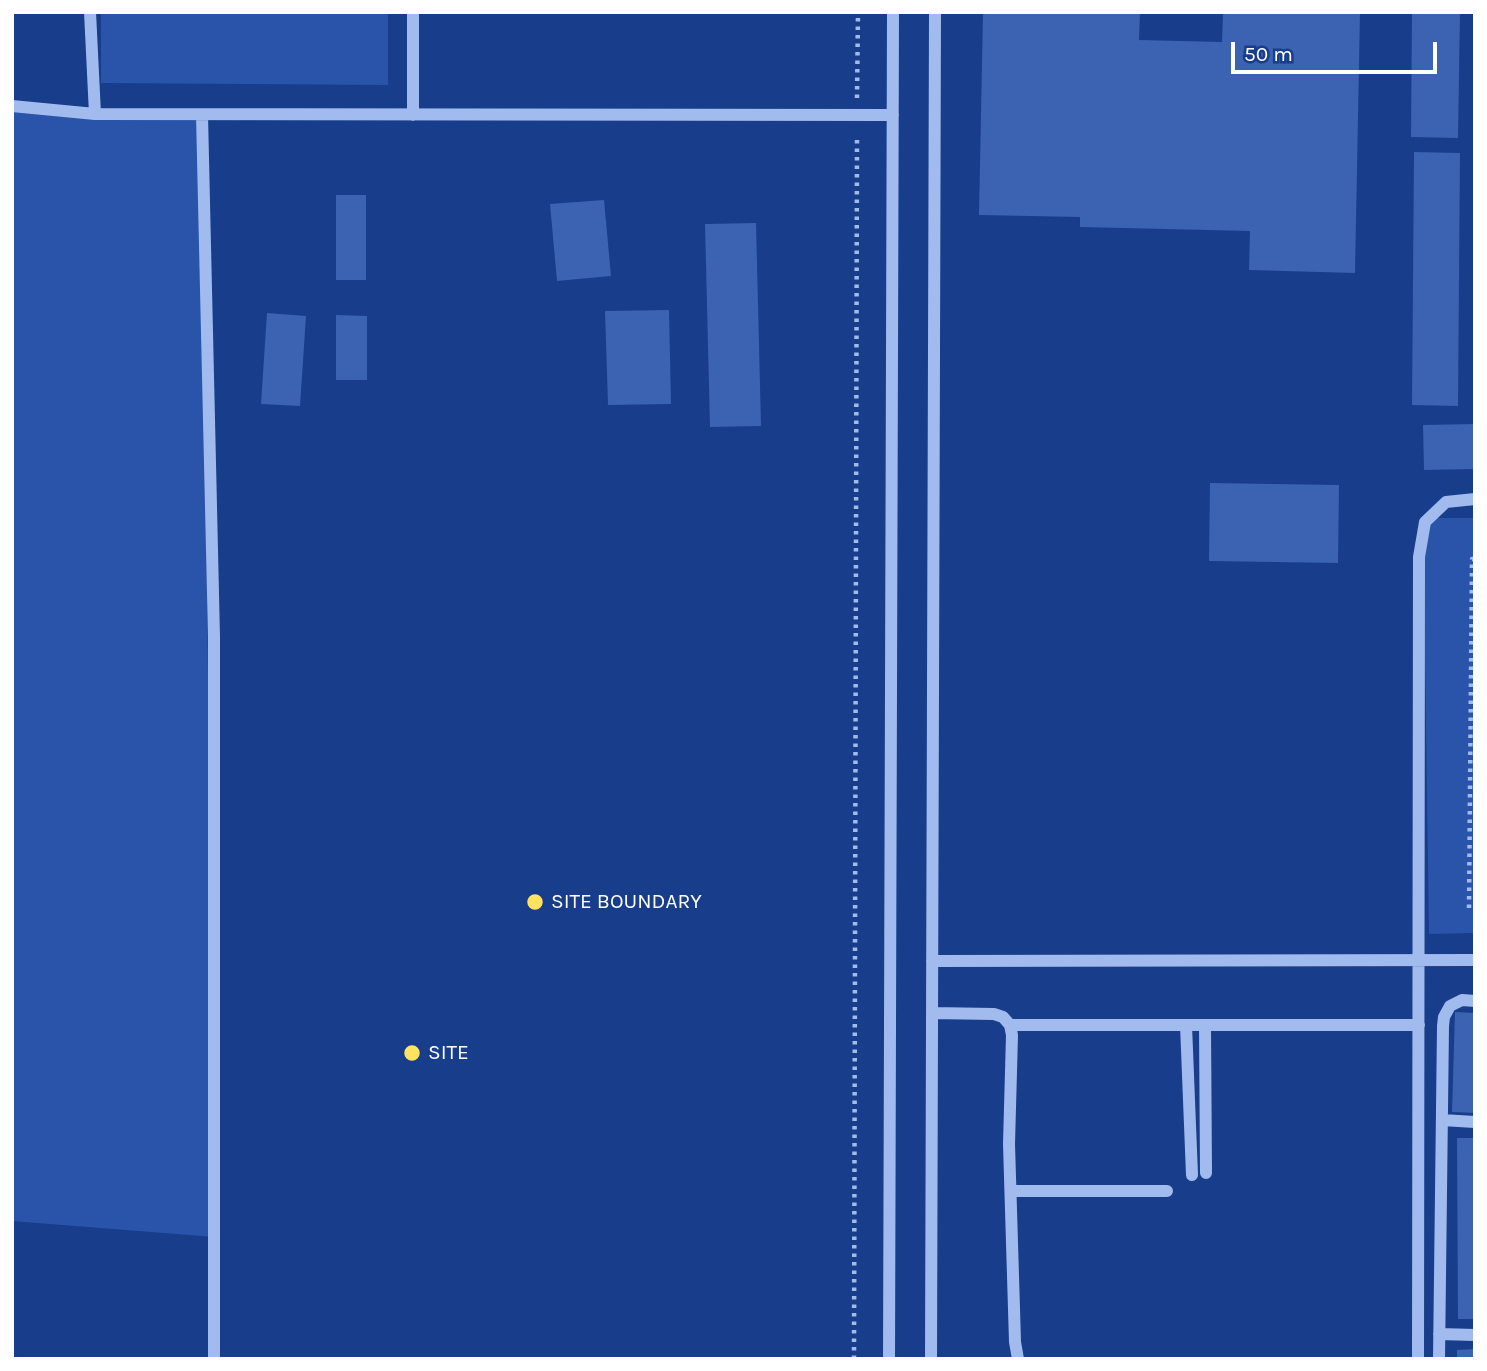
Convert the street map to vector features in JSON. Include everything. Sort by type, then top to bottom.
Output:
[{"type":"street","points":[[90,12],[95,114]]},
{"type":"street","points":[[413,12],[413,115]]},
{"type":"street","points":[[889,1359],[893,12]]},
{"type":"street","points":[[931,1359],[934,12]]},
{"type":"street","points":[[12,106],[95,114],[893,115]]},
{"type":"street","points":[[202,115],[214,637],[214,1359]]},
{"type":"street","points":[[1418,1359],[1419,557],[1425,522],[1446,502],[1475,499]]},
{"type":"street","points":[[932,961],[1475,960]]},
{"type":"street","points":[[1439,1359],[1444,1017],[1455,1003],[1475,1001]]},
{"type":"street","points":[[932,1013],[994,1014],[1003,1017],[1010,1025],[1011,1191],[1015,1342],[1018,1359]]},
{"type":"street","points":[[1010,1025],[1419,1025]]},
{"type":"street","points":[[1186,1025],[1192,1175]]},
{"type":"street","points":[[1205,1025],[1206,1173]]},
{"type":"street","points":[[1442,1120],[1475,1122]]},
{"type":"street","points":[[1011,1191],[1167,1191]]},
{"type":"street","points":[[1439,1334],[1475,1335]]},
{"type":"path","points":[[854,1359],[858,12]]},
{"type":"path","points":[[1475,559],[1472,559],[1469,908],[1475,908]]},
{"type":"shaded area","points":[[101,12],[388,12],[388,85],[101,83]]},
{"type":"shaded area","points":[[12,102],[202,115],[214,1237],[12,1221]]},
{"type":"shaded area","points":[[1423,518],[1475,518],[1475,933],[1429,934]]},
{"type":"building","points":[[983,12],[1140,12],[1139,40],[1222,42],[1223,12],[1360,12],[1355,273],[1249,270],[1250,231],[1080,227],[1080,217],[979,215]]},
{"type":"building","points":[[1412,12],[1460,12],[1458,138],[1411,137]]},
{"type":"building","points":[[1414,152],[1460,153],[1458,406],[1412,405]]},
{"type":"building","points":[[336,195],[366,195],[366,280],[336,280]]},
{"type":"building","points":[[604,200],[611,276],[557,281],[550,204]]},
{"type":"building","points":[[756,223],[761,426],[710,427],[705,224]]},
{"type":"building","points":[[669,310],[671,404],[608,405],[605,311]]},
{"type":"building","points":[[267,313],[306,316],[300,406],[261,404]]},
{"type":"building","points":[[336,315],[367,316],[367,380],[336,380]]},
{"type":"building","points":[[1475,424],[1475,469],[1424,470],[1423,425]]},
{"type":"building","points":[[1210,483],[1339,485],[1338,563],[1209,561]]},
{"type":"building","points":[[1455,1012],[1475,1013],[1475,1113],[1452,1112]]},
{"type":"building","points":[[1457,1138],[1475,1138],[1475,1319],[1458,1319]]},
{"type":"building","points":[[1475,1349],[1475,1359],[1457,1359],[1457,1350]]},
{"type":"place","name":"SITE BOUNDARY","points":[[535,902]]},
{"type":"place","name":"SITE","points":[[412,1053]]}]
